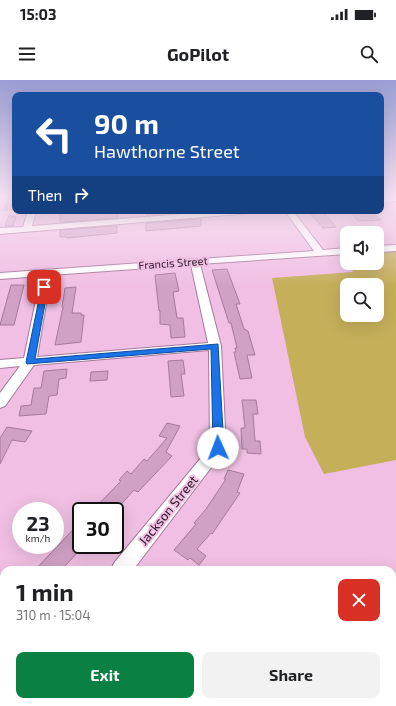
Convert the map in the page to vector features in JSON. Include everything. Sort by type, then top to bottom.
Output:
[{"type":"street","points":[[0,231],[48,227]]},
{"type":"street","points":[[301,227],[320,252]]},
{"type":"street","points":[[384,249],[396,248]]},
{"type":"street","name":"Francis Street","points":[[0,276],[340,251]]},
{"type":"street","name":"Jackson Street","points":[[124,566],[218,448],[215,346],[195,262]]},
{"type":"street","points":[[0,403],[30,362],[47,272]]},
{"type":"street","points":[[0,364],[215,346]]},
{"type":"shaded area","points":[[396,251],[396,460],[324,474],[305,437],[272,278],[353,272],[351,270],[384,270],[384,252]]},
{"type":"building","points":[[117,227],[117,233],[67,238],[60,237],[60,230]]},
{"type":"building","points":[[146,227],[188,227],[146,231]]},
{"type":"building","points":[[227,269],[240,304],[236,304],[244,329],[248,331],[255,355],[247,355],[252,378],[240,379],[234,352],[236,352],[235,348],[237,348],[231,323],[229,323],[212,270]]},
{"type":"building","points":[[175,273],[179,291],[173,292],[177,318],[183,318],[185,337],[171,338],[170,325],[160,324],[160,311],[155,275]]},
{"type":"building","points":[[11,285],[24,285],[14,325],[0,325]]},
{"type":"building","points":[[76,287],[72,313],[81,313],[81,315],[84,315],[81,342],[55,345],[63,307],[65,288]]},
{"type":"building","points":[[183,360],[185,374],[181,374],[184,396],[171,397],[168,361]]},
{"type":"building","points":[[67,369],[66,378],[59,379],[57,395],[49,396],[46,414],[19,416],[21,406],[31,405],[34,388],[41,388],[44,371]]},
{"type":"building","points":[[108,371],[107,380],[90,381],[91,372]]},
{"type":"building","points":[[242,400],[256,400],[258,414],[253,414],[255,441],[260,441],[261,454],[247,453],[247,449],[242,449],[241,428],[245,428]]},
{"type":"building","points":[[167,423],[180,426],[166,452],[172,456],[138,492],[134,490],[123,502],[101,502],[121,481],[119,480],[127,471],[131,474],[144,459],[147,461],[167,438],[159,436]]},
{"type":"building","points":[[7,427],[32,431],[25,442],[12,440],[0,464],[0,438]]},
{"type":"building","points":[[228,470],[244,474],[237,492],[240,493],[212,534],[211,533],[197,549],[206,556],[199,565],[190,558],[188,560],[174,550],[196,524],[194,523],[206,509],[226,479],[224,479]]},
{"type":"building","points":[[72,531],[72,554],[76,554],[65,566],[39,566],[50,554],[64,554],[64,539]]},
{"type":"route","points":[[44,287],[30,362],[215,346],[218,448]]}]
